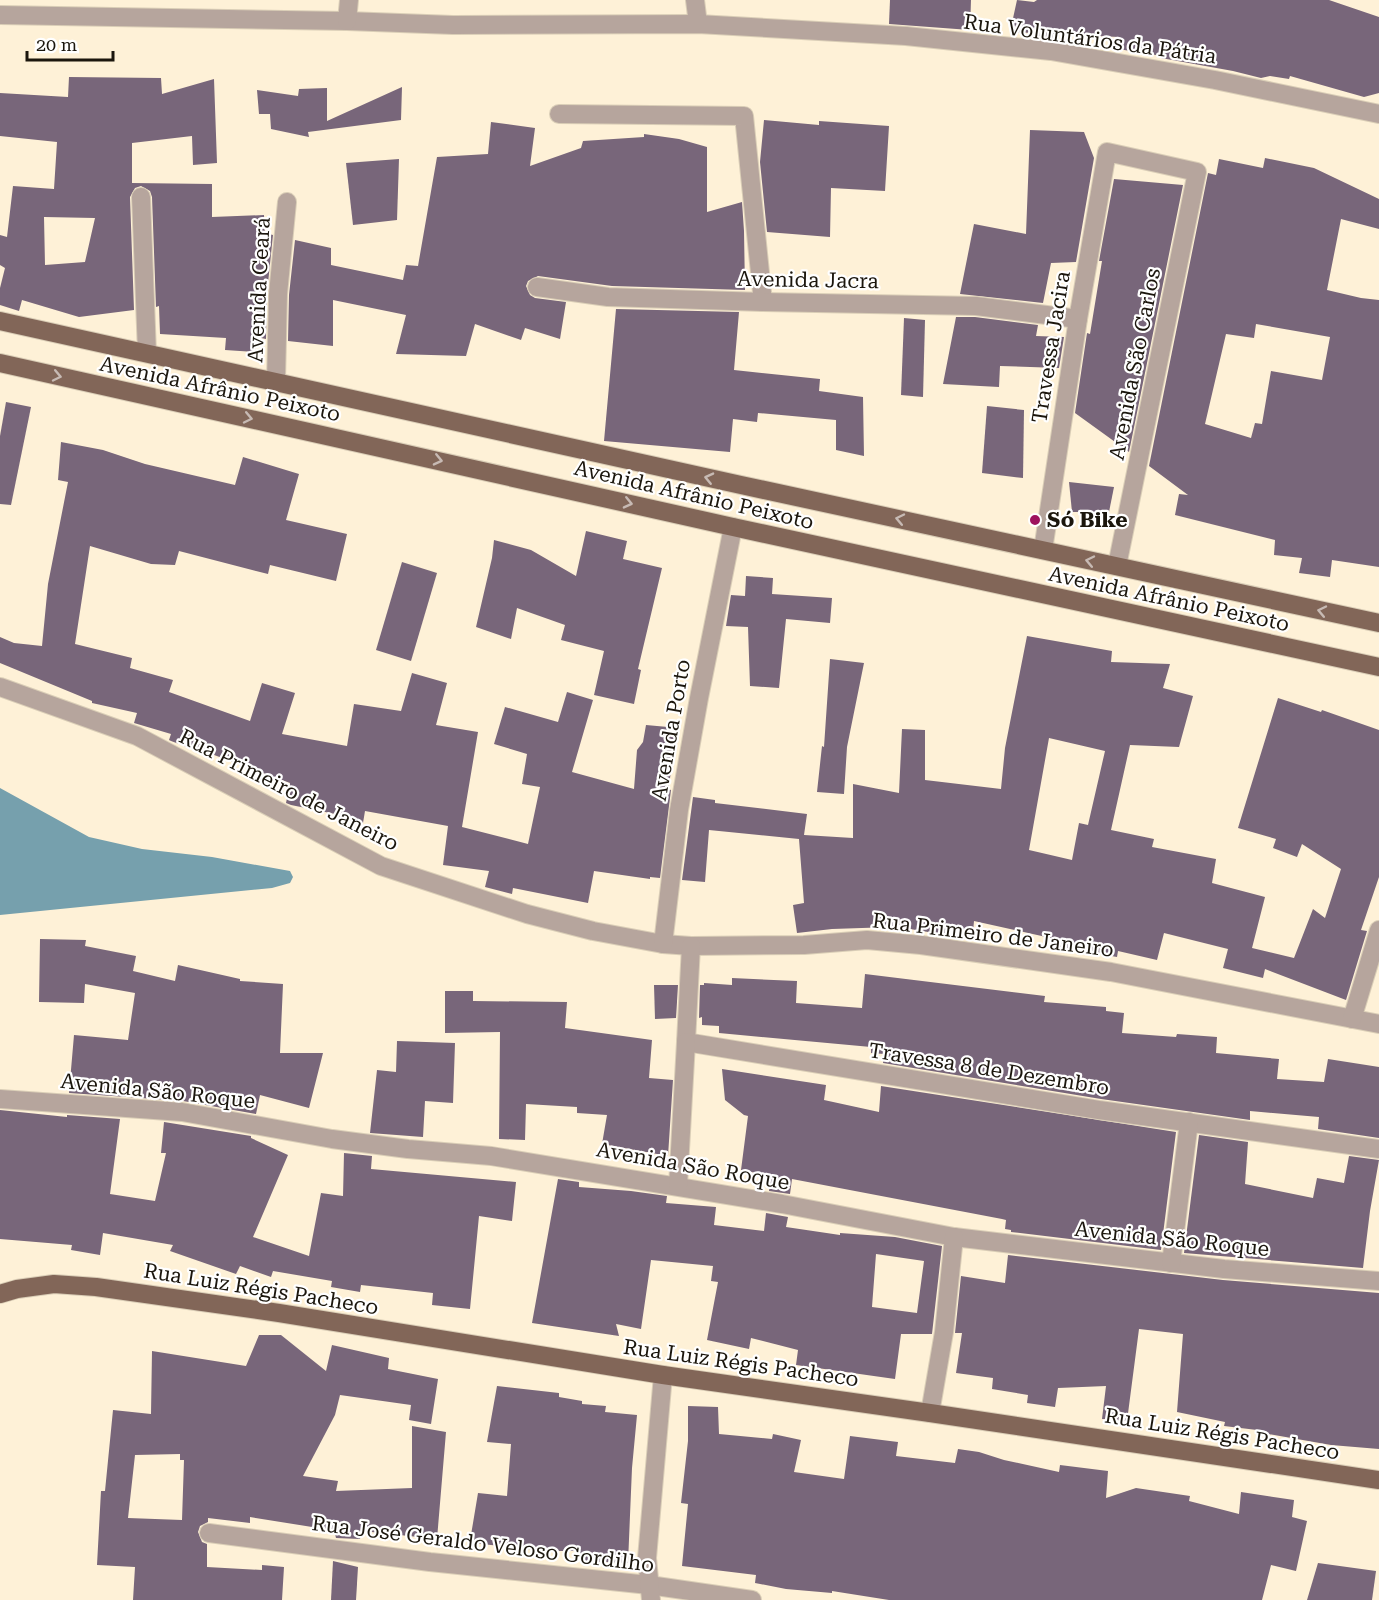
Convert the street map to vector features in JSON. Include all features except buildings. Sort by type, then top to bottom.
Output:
[{"type":"main road","name":"Avenida Afrânio Peixoto","points":[[0,321],[1379,623]]},
{"type":"main road","name":"Avenida Afrânio Peixoto","points":[[0,363],[732,527],[1379,667]]},
{"type":"main road","name":"Rua Luiz Régis Pacheco","points":[[0,1294],[17,1289],[54,1284],[96,1287],[279,1313],[663,1375],[1379,1480]]},
{"type":"street","points":[[347,21],[349,0]]},
{"type":"street","points":[[695,0],[698,24]]},
{"type":"street","name":"Rua Voluntários da Pátria","points":[[0,15],[453,25],[698,24],[906,36],[1051,51],[1215,80],[1379,114]]},
{"type":"street","points":[[559,114],[744,116],[763,302]]},
{"type":"street","name":"Avenida São Carlos","points":[[1107,152],[1197,172],[1117,566]]},
{"type":"street","name":"Travessa Jacira","points":[[1043,550],[1078,319],[1107,152]]},
{"type":"street","points":[[141,197],[147,353]]},
{"type":"street","name":"Avenida Ceará","points":[[276,381],[278,294],[287,202]]},
{"type":"street","name":"Avenida Jacra","points":[[537,287],[608,297],[976,306],[1078,319]]},
{"type":"street","name":"Avenida Porto","points":[[663,944],[679,810],[732,527]]},
{"type":"street","name":"Rua Primeiro de Janeiro","points":[[0,687],[136,736],[381,866],[527,914],[593,931],[663,944],[691,946],[804,945],[867,940],[921,945],[1111,972],[1379,1024]]},
{"type":"street","points":[[1353,1018],[1379,930]]},
{"type":"street","points":[[678,1186],[691,946]]},
{"type":"street","name":"Travessa 8 de Dezembro","points":[[686,1042],[1099,1110],[1379,1149]]},
{"type":"street","name":"Avenida São Roque","points":[[0,1099],[182,1112],[332,1139],[408,1149],[491,1156],[678,1186],[954,1237],[1224,1269],[1379,1281]]},
{"type":"street","points":[[1171,1263],[1189,1122]]},
{"type":"street","points":[[930,1413],[944,1332],[954,1237]]},
{"type":"street","points":[[650,1593],[647,1558],[663,1375]]},
{"type":"street","name":"Rua José Geraldo Veloso Gordilho","points":[[208,1533],[650,1593],[752,1600]]},
{"type":"water","points":[[0,788],[89,837],[142,849],[212,857],[290,871],[293,877],[290,883],[272,888],[0,915]]},
{"type":"place","name":"Só Bike","points":[[1035,520]]}]
